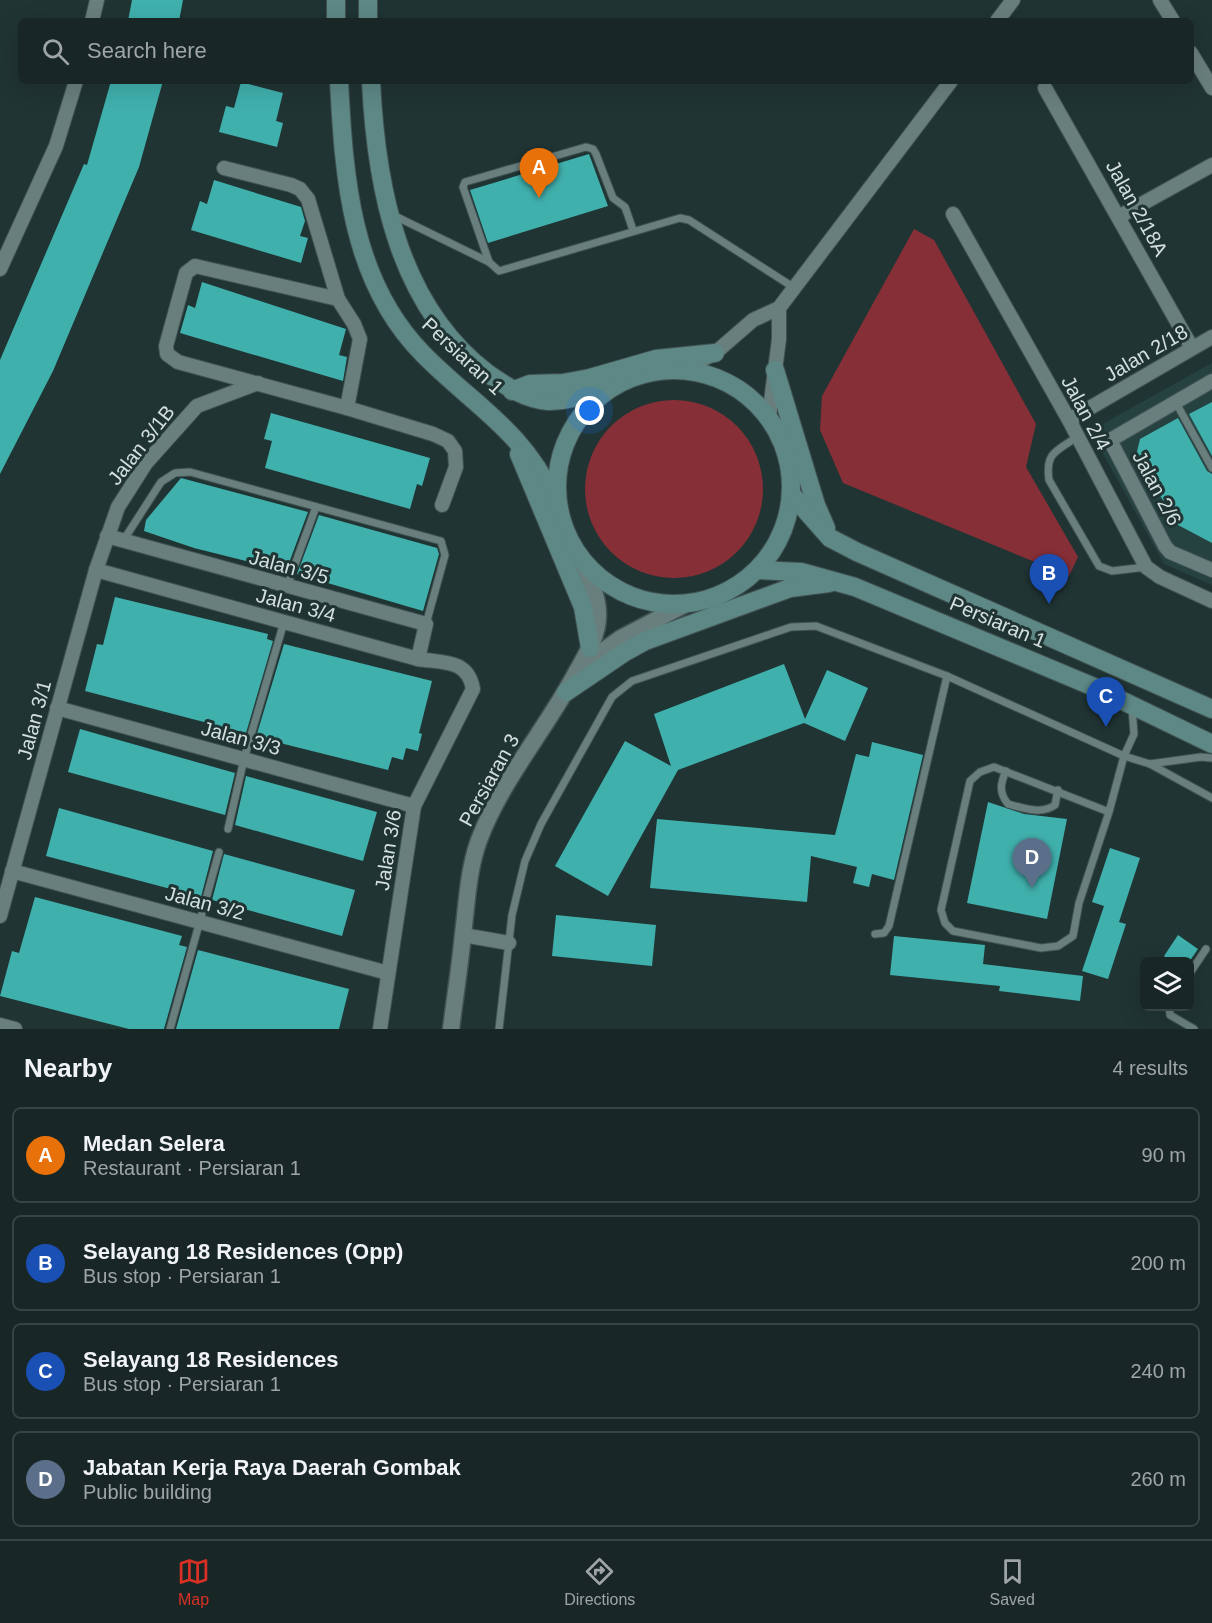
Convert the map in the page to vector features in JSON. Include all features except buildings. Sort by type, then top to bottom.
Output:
[{"type":"main road","points":[[336,0],[336,18]]},
{"type":"main road","points":[[368,0],[368,18]]},
{"type":"main road","name":"Persiaran 1","points":[[339,84],[346,168],[357,236],[369,273],[386,308],[422,353],[506,428],[542,473],[559,510]]},
{"type":"main road","name":"Persiaran 1","points":[[371,84],[377,164],[387,208],[405,260],[421,296],[445,334],[471,360],[512,391],[548,401],[571,399],[622,382]]},
{"type":"main road","points":[[512,391],[530,384],[563,383],[590,378],[656,359],[715,353]]},
{"type":"main road","points":[[683,370],[716,377],[746,393],[770,417],[783,441],[788,459],[792,495],[784,530],[758,570],[737,586],[714,597],[688,603],[658,603],[630,595],[603,580],[582,560],[567,536],[559,510],[557,479],[562,449],[576,422],[596,399],[622,382],[642,374],[683,370]]},
{"type":"main road","points":[[775,370],[816,505],[830,538]]},
{"type":"main road","points":[[506,428],[583,607],[590,648]]},
{"type":"main road","name":"Persiaran 1","points":[[792,495],[830,538],[857,552],[1212,709]]},
{"type":"main road","name":"Persiaran 1","points":[[758,570],[801,572],[839,582],[1171,722],[1212,744]]},
{"type":"main road","points":[[566,692],[625,652],[645,642],[790,588],[839,582]]},
{"type":"main road","points":[[1171,722],[1212,734]]},
{"type":"street","points":[[93,18],[97,0]]},
{"type":"street","points":[[999,18],[1013,0]]},
{"type":"street","points":[[1160,0],[1171,18]]},
{"type":"street","points":[[1194,57],[1212,88]]},
{"type":"street","points":[[0,269],[56,146],[75,84]]},
{"type":"street","points":[[683,370],[715,353],[753,321],[779,308],[949,84]]},
{"type":"street","name":"Jalan 2/18A","points":[[1045,88],[1120,216],[1192,348]]},
{"type":"street","points":[[1120,216],[1212,165]]},
{"type":"street","points":[[224,168],[300,189],[308,199],[338,300],[354,324],[360,339],[347,408]]},
{"type":"street","name":"Jalan 2/4","points":[[953,214],[1069,420],[1146,567]]},
{"type":"street","points":[[338,300],[203,267],[189,270],[166,346],[167,354],[178,362],[347,408],[433,434],[448,441],[455,451],[456,467],[442,505]]},
{"type":"street","points":[[770,417],[779,339],[779,308]]},
{"type":"street","name":"Jalan 2/18","points":[[1069,420],[1212,337]]},
{"type":"street","name":"Jalan 2/6","points":[[1212,381],[1115,435],[1112,444],[1165,546],[1170,552],[1212,570]]},
{"type":"street","name":"Jalan 3/1B","points":[[107,536],[118,507],[146,463],[197,406],[258,383]]},
{"type":"street","name":"Jalan 3/5","points":[[107,536],[426,624]]},
{"type":"street","name":"Jalan 3/1","points":[[0,916],[107,536]]},
{"type":"street","name":"Persiaran 3","points":[[451,1029],[470,875],[487,819],[511,776],[566,692],[590,648],[598,616],[595,596],[582,560]]},
{"type":"street","points":[[1146,567],[1160,577],[1212,601]]},
{"type":"street","name":"Jalan 3/4","points":[[96,570],[418,659],[462,667],[471,675],[473,688]]},
{"type":"street","name":"Persiaran 3","points":[[578,669],[621,638],[688,603]]},
{"type":"street","points":[[418,659],[426,624]]},
{"type":"street","name":"Jalan 3/6","points":[[380,1029],[414,806],[473,688]]},
{"type":"street","name":"Jalan 3/3","points":[[57,708],[414,806]]},
{"type":"street","name":"Jalan 3/2","points":[[12,871],[388,973]]},
{"type":"street","points":[[463,935],[509,943]]},
{"type":"street","points":[[0,1025],[15,1029]]},
{"type":"lane","points":[[491,265],[463,188],[465,182],[586,147],[593,148],[613,198],[625,207],[633,230]]},
{"type":"lane","points":[[387,208],[402,221],[499,271],[672,218],[689,220],[793,287]]},
{"type":"lane","points":[[1175,401],[1212,468]]},
{"type":"lane","points":[[1077,437],[1051,454],[1047,465],[1049,480],[1099,566],[1112,572],[1146,567]]},
{"type":"lane","points":[[123,542],[161,482],[175,473],[189,472],[441,541],[445,555],[426,624]]},
{"type":"lane","points":[[287,586],[316,507]]},
{"type":"lane","points":[[228,829],[244,759],[284,622]]},
{"type":"lane","points":[[499,1029],[509,943],[522,872],[541,824],[612,697],[632,681],[791,627],[816,626],[946,676],[1124,756],[1150,764],[1212,798]]},
{"type":"lane","points":[[875,934],[884,933],[889,926],[946,676]]},
{"type":"lane","points":[[1109,812],[1058,790],[994,767],[980,772],[970,781],[941,910],[945,923],[953,931],[1041,948],[1058,946],[1073,936],[1078,903],[1109,812],[1124,756],[1134,734],[1135,719],[1131,705]]},
{"type":"lane","points":[[1150,764],[1201,757],[1212,758]]},
{"type":"lane","points":[[1006,771],[1001,781],[1001,790],[1008,804],[1029,810],[1050,808],[1055,805],[1058,790]]},
{"type":"lane","points":[[170,1029],[219,852]]},
{"type":"lane","points":[[1194,967],[1206,949]]},
{"type":"lane","points":[[1170,1011],[1170,1015],[1194,1029]]},
{"type":"shaded area","points":[[914,229],[934,240],[1036,424],[1026,467],[1078,557],[1069,576],[843,483],[820,430],[822,396]]},
{"type":"shaded area","points":[[1212,363],[1212,585],[1164,564],[1096,441],[1099,426]]},
{"type":"shaded area","points":[[674,400],[708,407],[737,426],[756,455],[763,489],[756,523],[737,552],[708,571],[674,578],[640,571],[611,552],[592,523],[585,489],[592,455],[611,426],[640,407]]},
{"type":"place","name":"Medan Selera","points":[[539,198]]},
{"type":"place","name":"Selayang 18 Residences (Opp)","points":[[1049,604]]},
{"type":"place","name":"Selayang 18 Residences","points":[[1106,727]]},
{"type":"place","name":"Jabatan Kerja Raya Daerah Gombak","points":[[1032,888]]}]
